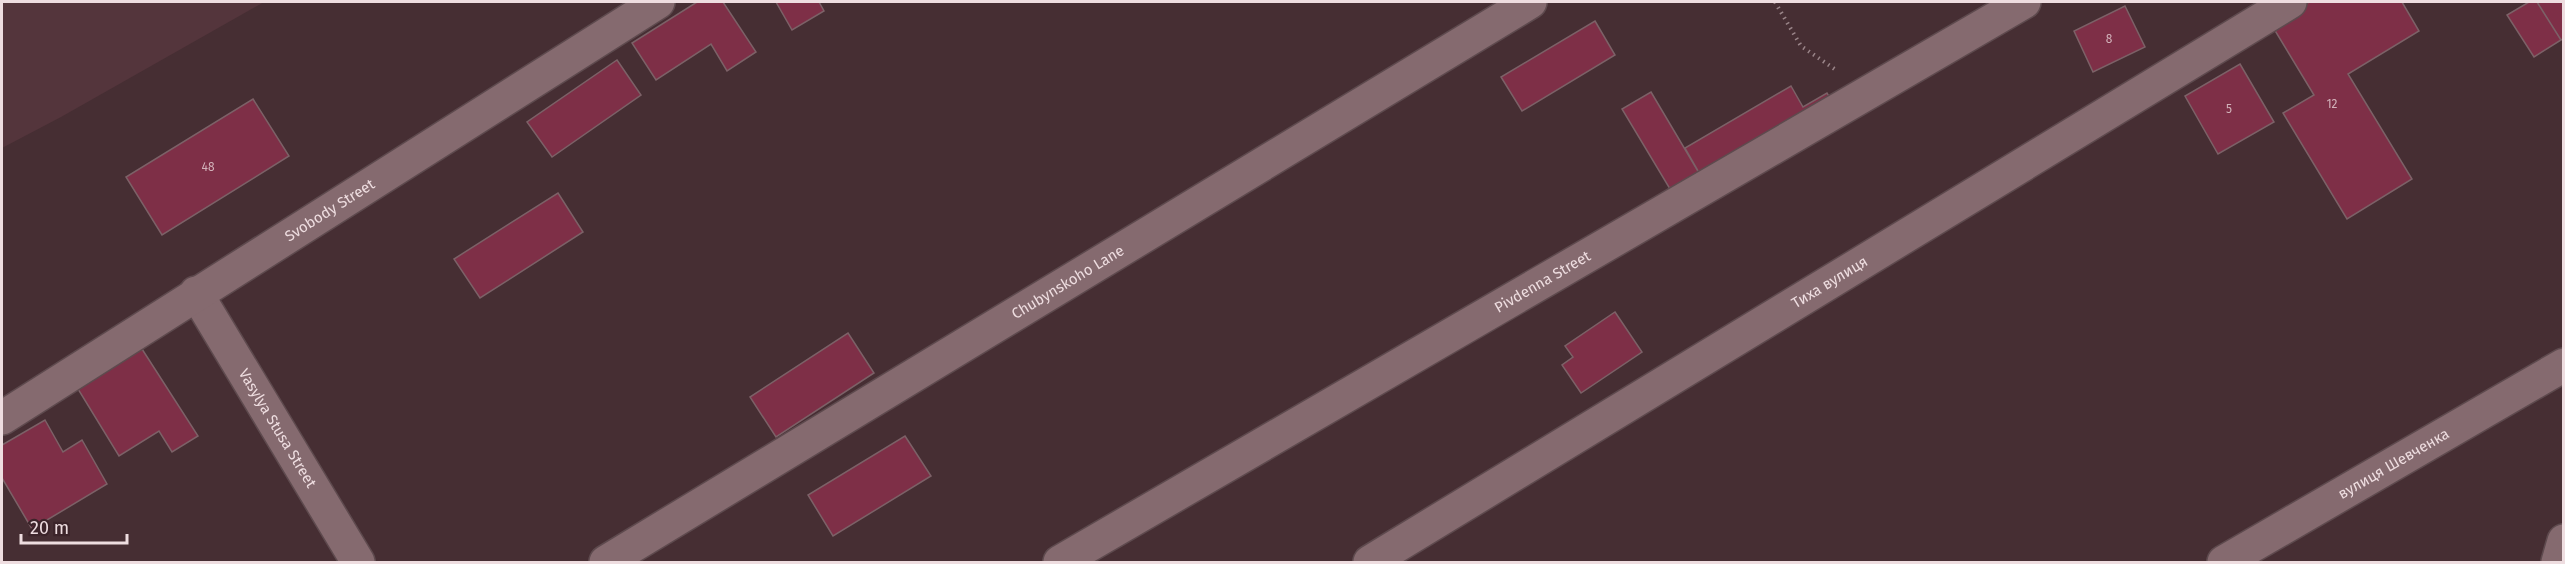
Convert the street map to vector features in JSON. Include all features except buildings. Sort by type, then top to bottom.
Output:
[{"type":"street","name":"Svobody Street","points":[[2,418],[658,2]]},
{"type":"street","name":"Chubynskoho Lane","points":[[606,562],[1530,2]]},
{"type":"street","name":"Pivdenna Street","points":[[1060,562],[2024,2]]},
{"type":"street","name":"Тиха вулиця","points":[[1370,562],[2290,2]]},
{"type":"street","name":"Vasylya Stusa Street","points":[[196,293],[358,562]]},
{"type":"street","name":"вулиця Шевченка","points":[[2224,562],[2564,365]]},
{"type":"street","points":[[2558,562],[2564,541]]},
{"type":"path","points":[[1774,2],[1801,46],[1869,92]]},
{"type":"shaded area","points":[[2,2],[264,2],[2,148]]}]
